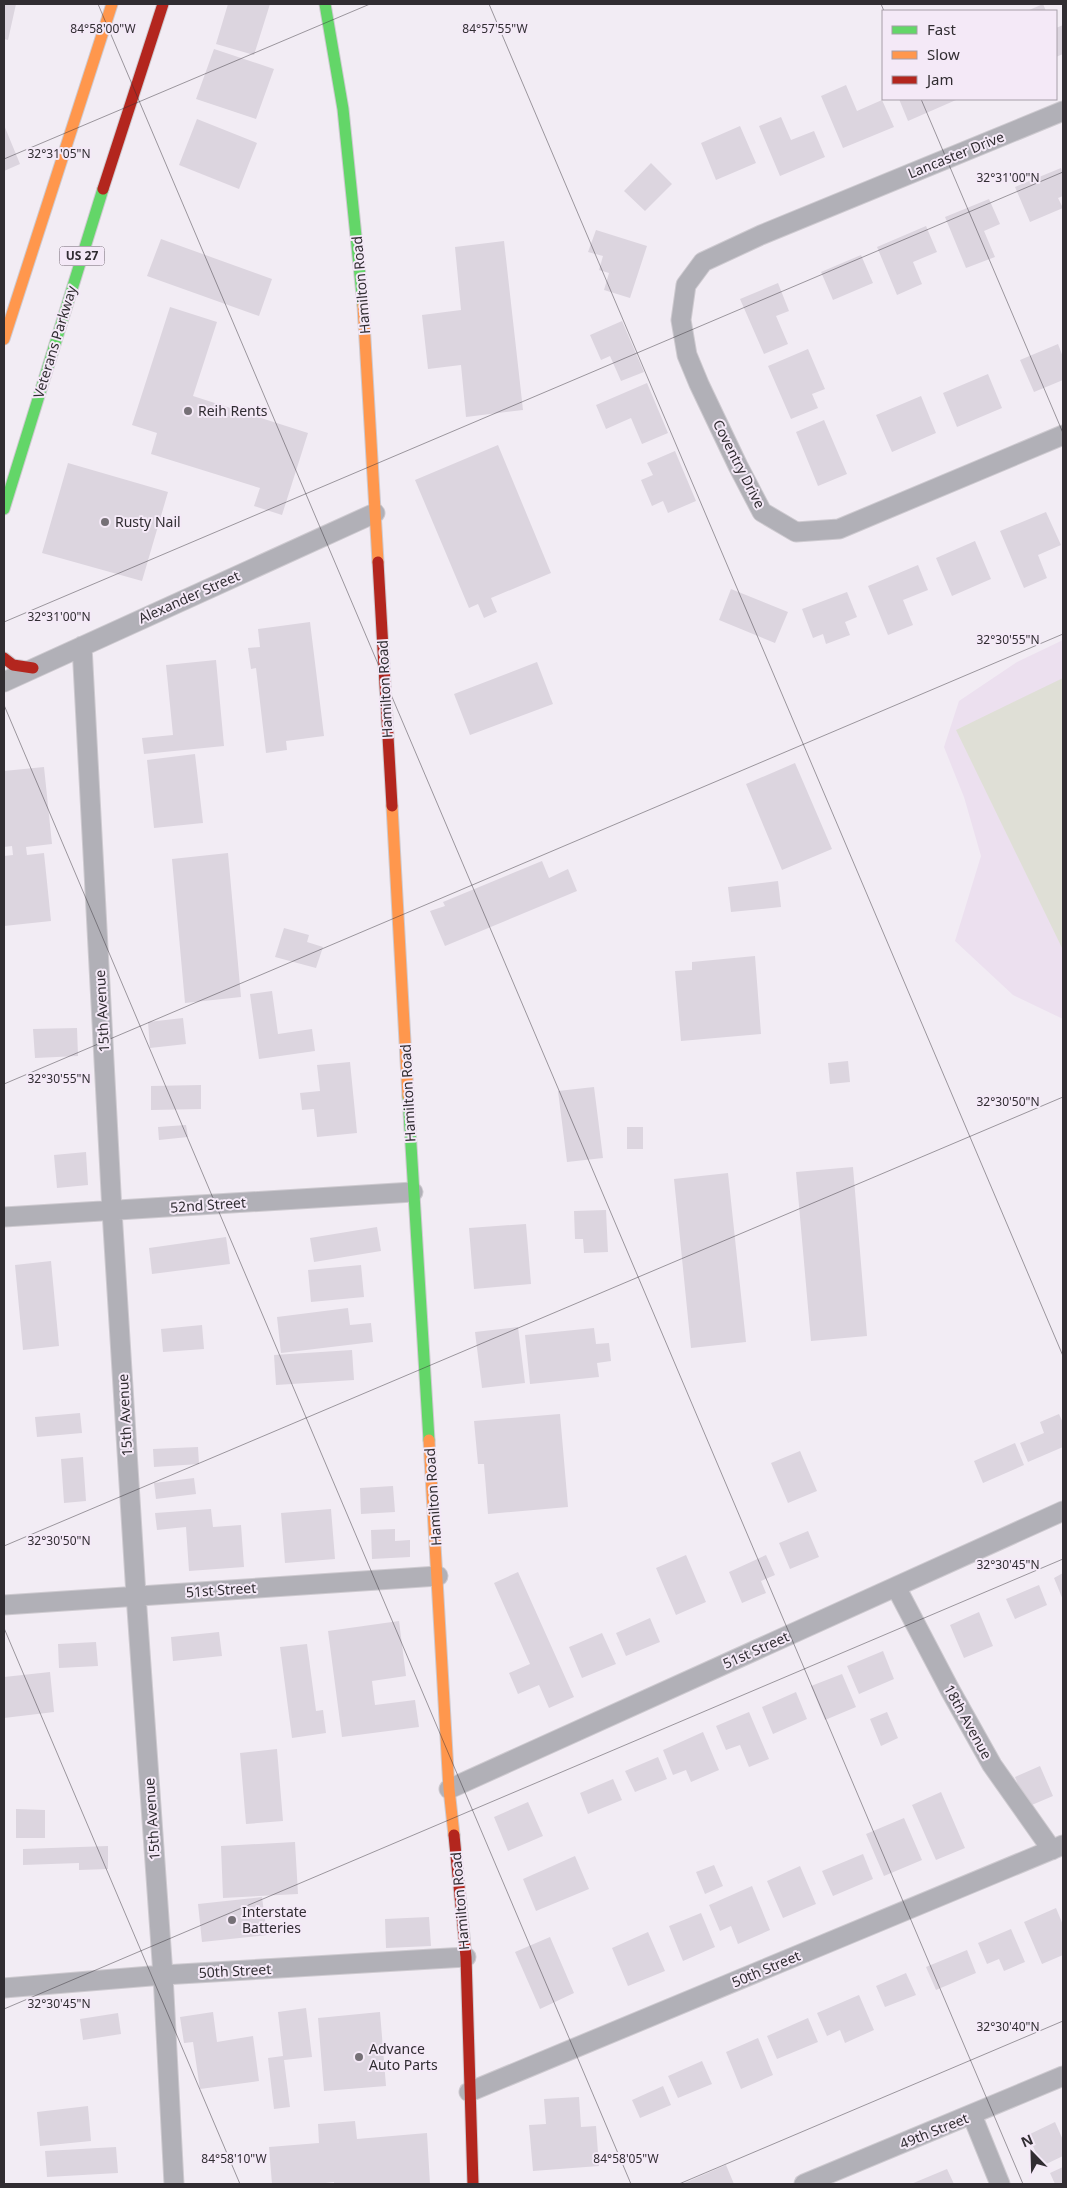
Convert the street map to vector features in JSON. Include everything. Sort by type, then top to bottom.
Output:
[{"type":"street","points":[[4,339],[112,4]]},
{"type":"street","name":"Veterans Parkway","points":[[4,509],[117,145],[163,4]]},
{"type":"street","name":"Hamilton Road","points":[[325,4],[344,109],[362,292],[413,1192],[450,1789],[466,1957],[473,2184]]},
{"type":"street","name":"Lancaster Drive","points":[[849,199],[1063,111]]},
{"type":"street","name":"Coventry Drive","points":[[849,199],[761,235],[703,262],[686,286],[681,320],[687,355],[738,466],[762,512],[796,532],[839,529],[1063,435]]},
{"type":"street","name":"Alexander Street","points":[[4,682],[375,513]]},
{"type":"street","name":"15th Avenue","points":[[82,646],[112,1210],[136,1595],[163,1975],[174,2184]]},
{"type":"street","points":[[4,658],[13,665],[34,668]]},
{"type":"street","name":"52nd Street","points":[[4,1217],[413,1192]]},
{"type":"street","name":"51st Street","points":[[450,1789],[1063,1511]]},
{"type":"street","name":"51st Street","points":[[4,1605],[438,1576]]},
{"type":"street","name":"18th Avenue","points":[[896,1587],[992,1765],[1057,1848]]},
{"type":"street","name":"50th Street","points":[[469,2092],[1057,1848]]},
{"type":"street","name":"50th Street","points":[[4,1988],[163,1975],[466,1957]]},
{"type":"street","name":"49th Street","points":[[804,2184],[829,2179],[1063,2076]]},
{"type":"street","points":[[972,2115],[1000,2184]]},
{"type":"shaded area","points":[[1063,640],[1063,1019],[1013,995],[955,941],[981,856],[964,797],[944,747],[959,701],[1017,662]]},
{"type":"shaded area","points":[[1063,678],[1063,950],[956,730]]},
{"type":"building","points":[[4,4],[16,4],[8,40],[4,39]]},
{"type":"building","points":[[228,4],[270,4],[254,55],[216,44]]},
{"type":"building","points":[[1043,4],[1046,10],[1029,10]]},
{"type":"building","points":[[1063,25],[1063,54],[1057,57],[1057,28]]},
{"type":"building","points":[[214,49],[274,69],[256,119],[196,99]]},
{"type":"building","points":[[846,85],[857,111],[882,100],[894,127],[843,148],[821,96]]},
{"type":"building","points":[[899,100],[956,100],[908,121]]},
{"type":"building","points":[[781,117],[791,140],[814,131],[825,157],[780,176],[759,126]]},
{"type":"building","points":[[197,119],[257,143],[239,189],[179,165]]},
{"type":"building","points":[[4,125],[20,164],[4,171]]},
{"type":"building","points":[[740,126],[756,163],[716,180],[701,143]]},
{"type":"building","points":[[651,163],[672,184],[645,211],[624,191]]},
{"type":"building","points":[[1061,168],[1063,174],[1063,196],[1058,198],[1063,208],[1030,222],[1015,187]]},
{"type":"building","points":[[989,199],[1000,224],[984,231],[995,257],[966,268],[945,217]]},
{"type":"building","points":[[926,226],[937,252],[913,262],[922,284],[897,295],[877,247]]},
{"type":"building","points":[[596,230],[647,246],[630,298],[604,290],[609,273],[599,270],[603,256],[588,252]]},
{"type":"building","points":[[161,239],[272,279],[259,316],[147,276]]},
{"type":"building","points":[[504,241],[523,410],[466,417],[461,365],[428,369],[422,315],[461,310],[455,247]]},
{"type":"building","points":[[861,255],[873,283],[833,300],[821,272]]},
{"type":"building","points":[[778,283],[789,311],[776,316],[788,344],[764,354],[740,299]]},
{"type":"building","name":"Reih Rents","points":[[170,307],[217,322],[193,396],[308,433],[282,515],[254,506],[260,488],[151,454],[157,433],[132,425]]},
{"type":"building","points":[[622,321],[644,372],[621,381],[610,356],[601,360],[590,335]]},
{"type":"building","points":[[1058,344],[1063,357],[1063,380],[1034,392],[1020,360]]},
{"type":"building","points":[[808,349],[825,389],[812,394],[818,408],[791,419],[768,366]]},
{"type":"building","points":[[988,374],[1002,408],[957,427],[943,393]]},
{"type":"building","points":[[647,383],[668,433],[642,444],[631,418],[606,429],[596,405]]},
{"type":"building","points":[[921,396],[936,433],[892,452],[876,415]]},
{"type":"building","points":[[824,420],[847,474],[818,486],[796,432]]},
{"type":"building","points":[[498,445],[551,573],[491,598],[497,612],[484,618],[478,604],[469,608],[415,480]]},
{"type":"building","points":[[675,451],[696,501],[668,513],[663,501],[652,506],[641,480],[653,475],[647,463]]},
{"type":"building","name":"Rusty Nail","points":[[68,463],[168,492],[142,581],[42,553]]},
{"type":"building","points":[[1046,512],[1061,545],[1038,555],[1047,578],[1024,588],[1000,531]]},
{"type":"building","points":[[975,541],[991,579],[952,596],[936,558]]},
{"type":"building","points":[[918,565],[928,590],[903,600],[913,625],[888,635],[868,586]]},
{"type":"building","points":[[731,589],[788,612],[775,643],[719,620]]},
{"type":"building","points":[[847,592],[857,617],[845,622],[850,635],[826,644],[823,634],[813,638],[802,609]]},
{"type":"building","points":[[310,622],[324,736],[286,741],[287,750],[266,753],[256,668],[251,669],[248,648],[260,647],[258,629]]},
{"type":"building","points":[[216,660],[224,746],[144,754],[142,738],[173,735],[166,665]]},
{"type":"building","points":[[537,662],[553,704],[470,735],[454,694]]},
{"type":"building","points":[[195,754],[203,823],[154,828],[147,760]]},
{"type":"building","points":[[795,763],[832,849],[782,870],[746,784]]},
{"type":"building","points":[[44,767],[52,844],[26,847],[27,855],[44,853],[51,921],[4,926],[4,856],[13,855],[12,846],[4,847],[4,771]]},
{"type":"building","points":[[228,853],[241,997],[185,1003],[172,859]]},
{"type":"building","points":[[542,861],[549,878],[568,869],[577,891],[445,946],[430,911],[445,906],[443,902]]},
{"type":"building","points":[[778,881],[781,907],[731,912],[728,887]]},
{"type":"building","points":[[284,928],[309,935],[307,942],[323,947],[316,968],[275,957]]},
{"type":"building","points":[[755,956],[761,1034],[681,1041],[675,971],[692,970],[692,962]]},
{"type":"building","points":[[272,991],[278,1034],[312,1029],[315,1051],[259,1059],[250,994]]},
{"type":"building","points":[[183,1018],[186,1044],[150,1048],[148,1022]]},
{"type":"building","points":[[77,1028],[78,1056],[35,1058],[33,1029]]},
{"type":"building","points":[[848,1061],[850,1082],[830,1084],[828,1063]]},
{"type":"building","points":[[350,1062],[357,1133],[317,1137],[314,1109],[302,1110],[300,1093],[320,1091],[317,1065]]},
{"type":"building","points":[[201,1085],[201,1109],[151,1110],[151,1086]]},
{"type":"building","points":[[594,1087],[603,1158],[567,1162],[558,1091]]},
{"type":"building","points":[[186,1125],[188,1137],[159,1140],[158,1127]]},
{"type":"building","points":[[627,1127],[643,1127],[643,1149],[627,1149]]},
{"type":"building","points":[[86,1152],[88,1185],[57,1188],[54,1155]]},
{"type":"building","points":[[853,1167],[867,1336],[811,1341],[796,1172]]},
{"type":"building","points":[[728,1173],[746,1342],[691,1348],[674,1179]]},
{"type":"building","points":[[606,1210],[608,1252],[584,1253],[583,1239],[575,1239],[574,1211]]},
{"type":"building","points":[[526,1224],[531,1284],[474,1289],[469,1228]]},
{"type":"building","points":[[377,1227],[381,1251],[314,1262],[310,1238]]},
{"type":"building","points":[[226,1237],[230,1264],[152,1274],[149,1248]]},
{"type":"building","points":[[51,1261],[59,1346],[23,1350],[15,1265]]},
{"type":"building","points":[[361,1265],[364,1297],[311,1302],[308,1270]]},
{"type":"building","points":[[348,1308],[350,1325],[371,1323],[373,1342],[281,1353],[277,1317]]},
{"type":"building","points":[[202,1325],[204,1349],[163,1352],[161,1329]]},
{"type":"building","points":[[518,1327],[525,1383],[482,1388],[475,1332]]},
{"type":"building","points":[[594,1328],[596,1344],[609,1343],[611,1361],[597,1363],[599,1377],[530,1384],[525,1335]]},
{"type":"building","points":[[352,1350],[354,1380],[276,1385],[274,1355]]},
{"type":"building","points":[[80,1413],[82,1433],[37,1437],[35,1417]]},
{"type":"building","points":[[560,1414],[568,1507],[488,1514],[484,1464],[478,1464],[474,1421]]},
{"type":"building","points":[[1059,1414],[1063,1423],[1063,1447],[1028,1462],[1020,1443],[1044,1433],[1040,1422]]},
{"type":"building","points":[[1015,1443],[1024,1465],[983,1483],[974,1461]]},
{"type":"building","points":[[198,1447],[199,1464],[154,1467],[153,1449]]},
{"type":"building","points":[[800,1451],[817,1491],[788,1503],[771,1463]]},
{"type":"building","points":[[83,1457],[86,1501],[64,1503],[61,1459]]},
{"type":"building","points":[[194,1478],[196,1494],[156,1499],[154,1483]]},
{"type":"building","points":[[393,1486],[395,1512],[361,1514],[360,1488]]},
{"type":"building","points":[[211,1509],[213,1527],[241,1525],[244,1567],[189,1571],[186,1527],[157,1530],[155,1513]]},
{"type":"building","points":[[331,1509],[335,1559],[285,1563],[281,1513]]},
{"type":"building","points":[[395,1529],[395,1541],[410,1540],[410,1557],[372,1559],[371,1530]]},
{"type":"building","points":[[808,1531],[819,1557],[790,1569],[779,1543]]},
{"type":"building","points":[[686,1555],[706,1602],[676,1615],[656,1568]]},
{"type":"building","points":[[766,1555],[775,1575],[761,1581],[766,1593],[742,1603],[729,1572]]},
{"type":"building","points":[[518,1572],[574,1697],[549,1708],[539,1685],[518,1694],[509,1673],[530,1664],[494,1583]]},
{"type":"building","points":[[1063,1573],[1063,1600],[1054,1578]]},
{"type":"building","points":[[1039,1585],[1047,1605],[1015,1619],[1006,1599]]},
{"type":"building","points":[[979,1612],[993,1646],[964,1658],[950,1625]]},
{"type":"building","points":[[650,1618],[660,1642],[626,1656],[616,1633]]},
{"type":"building","points":[[399,1621],[406,1676],[372,1681],[375,1705],[415,1700],[419,1727],[342,1737],[328,1631]]},
{"type":"building","points":[[219,1632],[222,1656],[173,1661],[171,1637]]},
{"type":"building","points":[[602,1633],[616,1664],[582,1678],[569,1647]]},
{"type":"building","points":[[96,1642],[98,1666],[59,1668],[58,1644]]},
{"type":"building","points":[[307,1644],[316,1711],[323,1710],[326,1733],[292,1738],[280,1647]]},
{"type":"building","points":[[883,1651],[894,1679],[859,1694],[847,1666]]},
{"type":"building","points":[[50,1672],[54,1712],[4,1718],[4,1677]]},
{"type":"building","points":[[842,1674],[856,1707],[825,1720],[811,1686]]},
{"type":"building","points":[[796,1692],[807,1719],[773,1734],[762,1707]]},
{"type":"building","points":[[749,1712],[769,1759],[749,1767],[740,1745],[726,1750],[716,1726]]},
{"type":"building","points":[[887,1712],[898,1738],[881,1746],[870,1719]]},
{"type":"building","points":[[703,1732],[719,1770],[691,1782],[686,1770],[673,1775],[663,1750]]},
{"type":"building","points":[[277,1749],[283,1821],[246,1824],[240,1753]]},
{"type":"building","points":[[658,1757],[667,1779],[635,1792],[625,1771]]},
{"type":"building","points":[[1040,1766],[1053,1796],[1027,1807],[1015,1777]]},
{"type":"building","points":[[613,1779],[622,1800],[588,1814],[580,1793]]},
{"type":"building","points":[[941,1792],[965,1848],[936,1860],[912,1805]]},
{"type":"building","points":[[528,1802],[543,1836],[508,1851],[494,1817]]},
{"type":"building","points":[[16,1809],[45,1810],[45,1838],[16,1838]]},
{"type":"building","points":[[904,1818],[922,1860],[884,1876],[866,1834]]},
{"type":"building","points":[[295,1842],[298,1894],[223,1898],[221,1846]]},
{"type":"building","points":[[108,1846],[108,1869],[79,1870],[79,1863],[23,1865],[23,1849]]},
{"type":"building","points":[[863,1854],[873,1879],[833,1896],[822,1871]]},
{"type":"building","points":[[575,1856],[589,1889],[536,1911],[523,1879]]},
{"type":"building","points":[[714,1865],[723,1886],[705,1894],[696,1872]]},
{"type":"building","points":[[800,1866],[816,1904],[783,1918],[767,1881]]},
{"type":"building","points":[[752,1886],[770,1930],[738,1944],[731,1926],[720,1931],[709,1905]]},
{"type":"building","name":"Interstate Batteries","points":[[262,1897],[267,1935],[202,1942],[198,1904]]},
{"type":"building","points":[[1056,1908],[1063,1925],[1063,1955],[1042,1964],[1024,1922]]},
{"type":"building","points":[[701,1913],[715,1947],[683,1961],[669,1926]]},
{"type":"building","points":[[429,1917],[431,1946],[386,1948],[385,1919]]},
{"type":"building","points":[[1011,1929],[1025,1962],[1004,1971],[999,1959],[987,1964],[978,1943]]},
{"type":"building","points":[[648,1932],[665,1971],[628,1986],[612,1948]]},
{"type":"building","points":[[550,1937],[574,1993],[540,2009],[515,1952]]},
{"type":"building","points":[[967,1950],[976,1973],[936,1990],[926,1967]]},
{"type":"building","points":[[906,1973],[916,1995],[885,2007],[876,1986]]},
{"type":"building","points":[[859,1995],[874,2030],[845,2043],[840,2030],[827,2036],[817,2013]]},
{"type":"building","points":[[306,2008],[312,2057],[284,2060],[290,2107],[274,2109],[268,2058],[283,2056],[278,2012]]},
{"type":"building","points":[[213,2012],[217,2042],[253,2036],[259,2081],[200,2089],[193,2042],[184,2043],[180,2017]]},
{"type":"building","points":[[380,2012],[386,2086],[324,2091],[318,2018]]},
{"type":"building","points":[[118,2013],[121,2034],[83,2040],[80,2019]]},
{"type":"building","points":[[808,2018],[818,2042],[777,2059],[767,2036]]},
{"type":"building","points":[[758,2038],[773,2075],[741,2089],[726,2052]]},
{"type":"building","points":[[702,2061],[712,2084],[678,2098],[668,2076]]},
{"type":"building","points":[[663,2086],[671,2105],[640,2118],[632,2100]]},
{"type":"building","points":[[579,2097],[581,2127],[596,2126],[599,2166],[533,2171],[529,2125],[546,2124],[544,2099]]},
{"type":"building","points":[[88,2106],[91,2141],[40,2146],[37,2112]]},
{"type":"building","points":[[355,2121],[357,2139],[427,2133],[430,2184],[334,2184],[334,2182],[272,2184],[269,2147],[319,2143],[318,2124]]},
{"type":"building","points":[[1055,2122],[1063,2140],[1063,2156],[1042,2166],[1028,2135]]},
{"type":"building","points":[[116,2147],[118,2173],[47,2177],[45,2151]]},
{"type":"building","points":[[726,2165],[734,2184],[682,2184]]},
{"type":"building","points":[[1063,2167],[1063,2184],[1055,2184],[1050,2173]]},
{"type":"building","points":[[947,2169],[954,2184],[911,2184]]},
{"type":"traffic: fast","points":[[325,4],[343,109],[363,305]]},
{"type":"traffic: fast","points":[[4,509],[103,189]]},
{"type":"traffic: fast","points":[[408,1096],[429,1440]]},
{"type":"traffic: slow","points":[[4,339],[112,4]]},
{"type":"traffic: slow","points":[[363,305],[378,562]]},
{"type":"traffic: slow","points":[[392,806],[408,1096]]},
{"type":"traffic: slow","points":[[429,1440],[449,1789],[454,1835]]},
{"type":"traffic: jam","points":[[103,189],[163,4]]},
{"type":"traffic: jam","points":[[378,562],[392,806]]},
{"type":"traffic: jam","points":[[4,658],[13,665],[33,668]]},
{"type":"traffic: jam","points":[[454,1835],[466,1957],[473,2184]]},
{"type":"place","name":"Reih Rents","points":[[188,411]]},
{"type":"place","name":"Rusty Nail","points":[[105,522]]},
{"type":"place","name":"Interstate Batteries","points":[[232,1920]]},
{"type":"place","name":"Advance Auto Parts","points":[[359,2057]]}]
